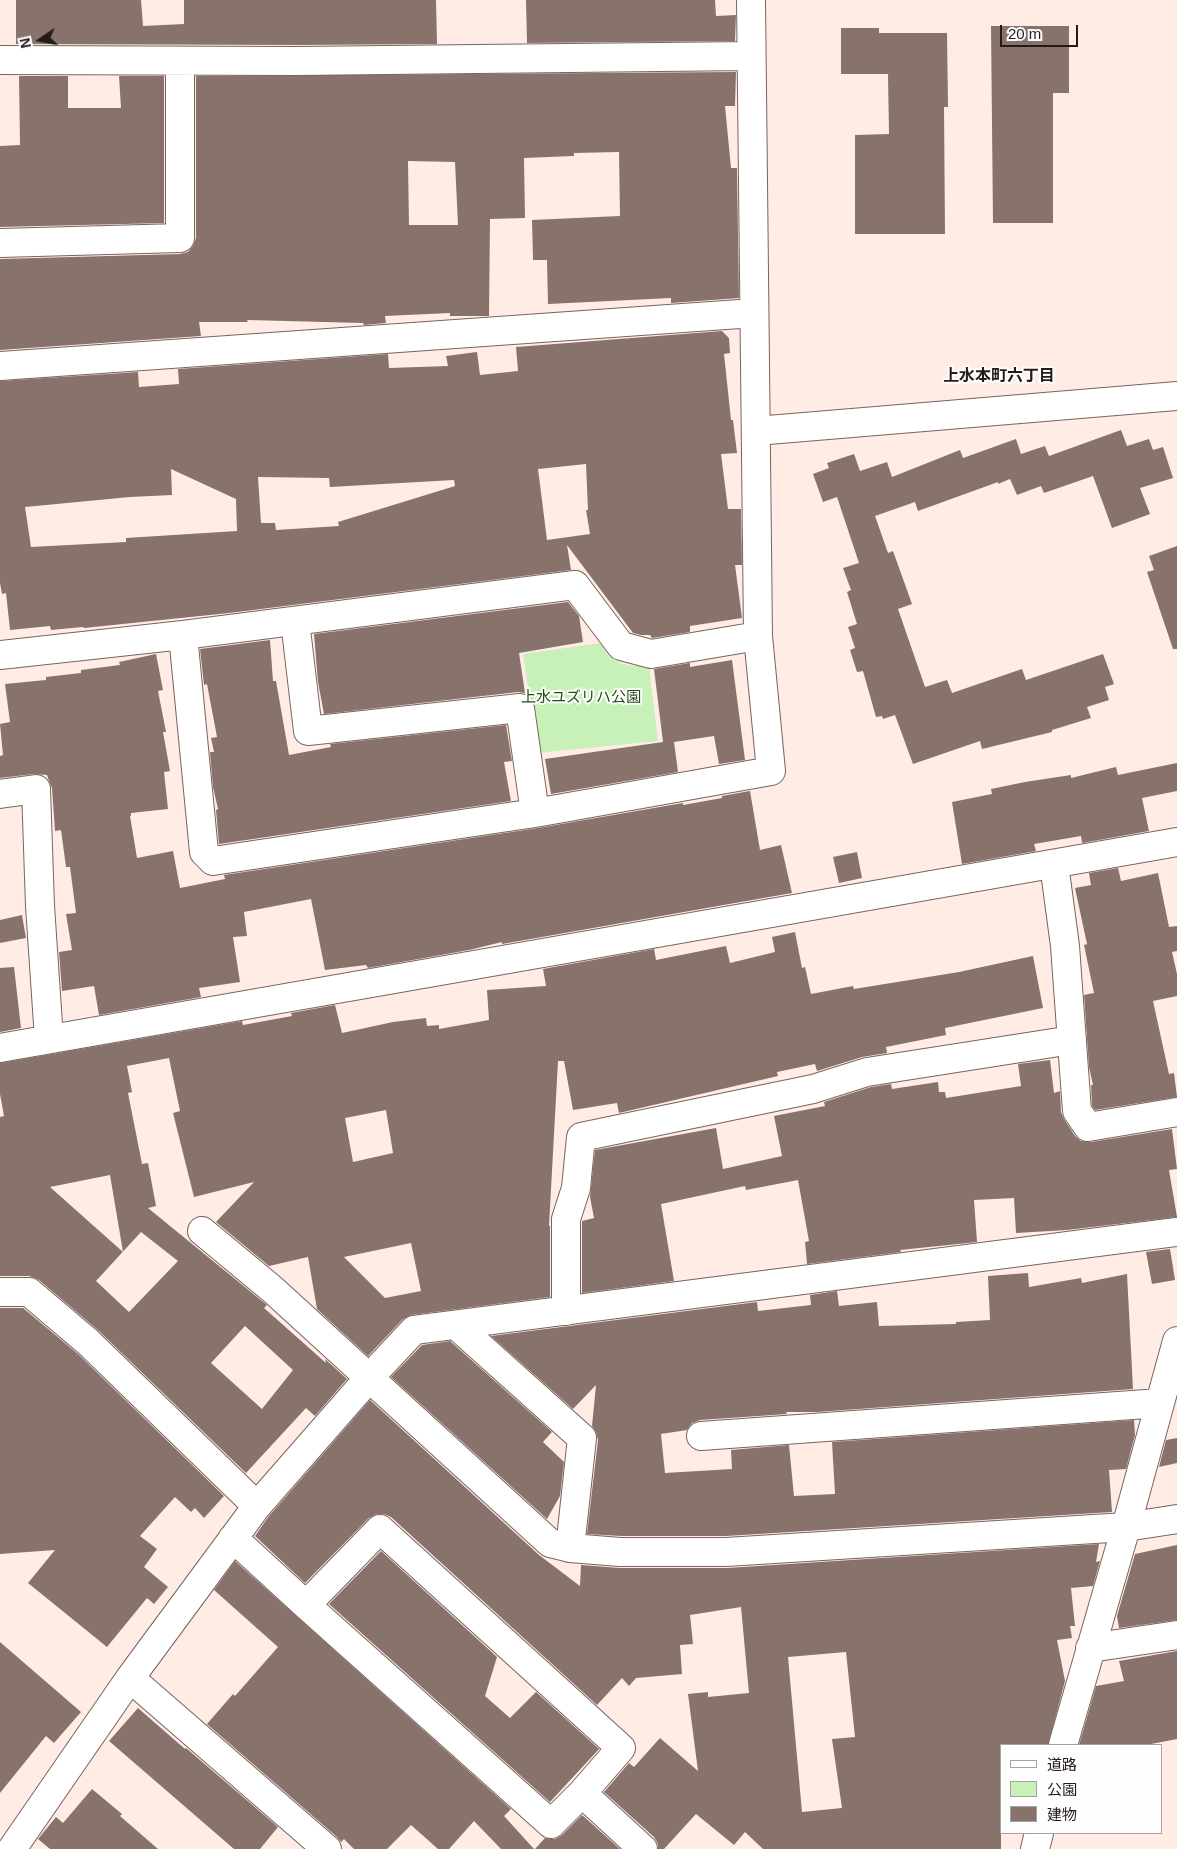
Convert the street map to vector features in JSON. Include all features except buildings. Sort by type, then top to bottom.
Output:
[{"type":"street","points":[[183,635],[204,852],[213,861],[535,813],[771,771],[758,636],[751,0]]},
{"type":"street","points":[[0,60],[180,61],[752,56]]},
{"type":"street","points":[[0,243],[180,238],[180,61]]},
{"type":"street","points":[[0,366],[754,314]]},
{"type":"street","points":[[756,431],[1177,396]]},
{"type":"street","points":[[0,655],[183,635],[575,585],[621,646],[651,654],[758,636]]},
{"type":"street","points":[[295,621],[308,731],[520,708],[535,813]]},
{"type":"street","points":[[0,794],[36,789],[40,906],[49,1039]]},
{"type":"street","points":[[0,1048],[1177,842]]},
{"type":"street","points":[[1054,864],[1065,946],[1077,1111],[1088,1127],[1177,1112]]},
{"type":"street","points":[[566,1311],[566,1219],[576,1188],[580,1137],[813,1089],[868,1072],[1072,1040]]},
{"type":"street","points":[[202,1231],[272,1289],[550,1543],[570,1548],[620,1552],[726,1552],[1126,1527],[1177,1519]]},
{"type":"street","points":[[12,1849],[130,1678],[257,1506],[369,1378],[414,1330],[1177,1232]]},
{"type":"street","points":[[0,1292],[29,1292],[88,1342],[257,1506]]},
{"type":"street","points":[[456,1326],[582,1438],[570,1548]]},
{"type":"street","points":[[1063,1744],[1090,1648],[1167,1392],[1177,1341]]},
{"type":"street","points":[[701,1436],[1167,1392]]},
{"type":"street","points":[[234,1538],[306,1604],[551,1824],[582,1793],[621,1748],[380,1529],[306,1604]]},
{"type":"street","points":[[1090,1648],[1177,1635]]},
{"type":"street","points":[[130,1678],[327,1849]]},
{"type":"street","points":[[582,1793],[643,1849]]},
{"type":"street","points":[[1035,1849],[1039,1834]]},
{"type":"green space","name":"上水ユズリハ公園","points":[[601,643],[608,655],[620,663],[632,666],[649,666],[658,741],[538,753],[523,654]]},
{"type":"district","name":"上水本町六丁目","points":[[999,377]]}]
